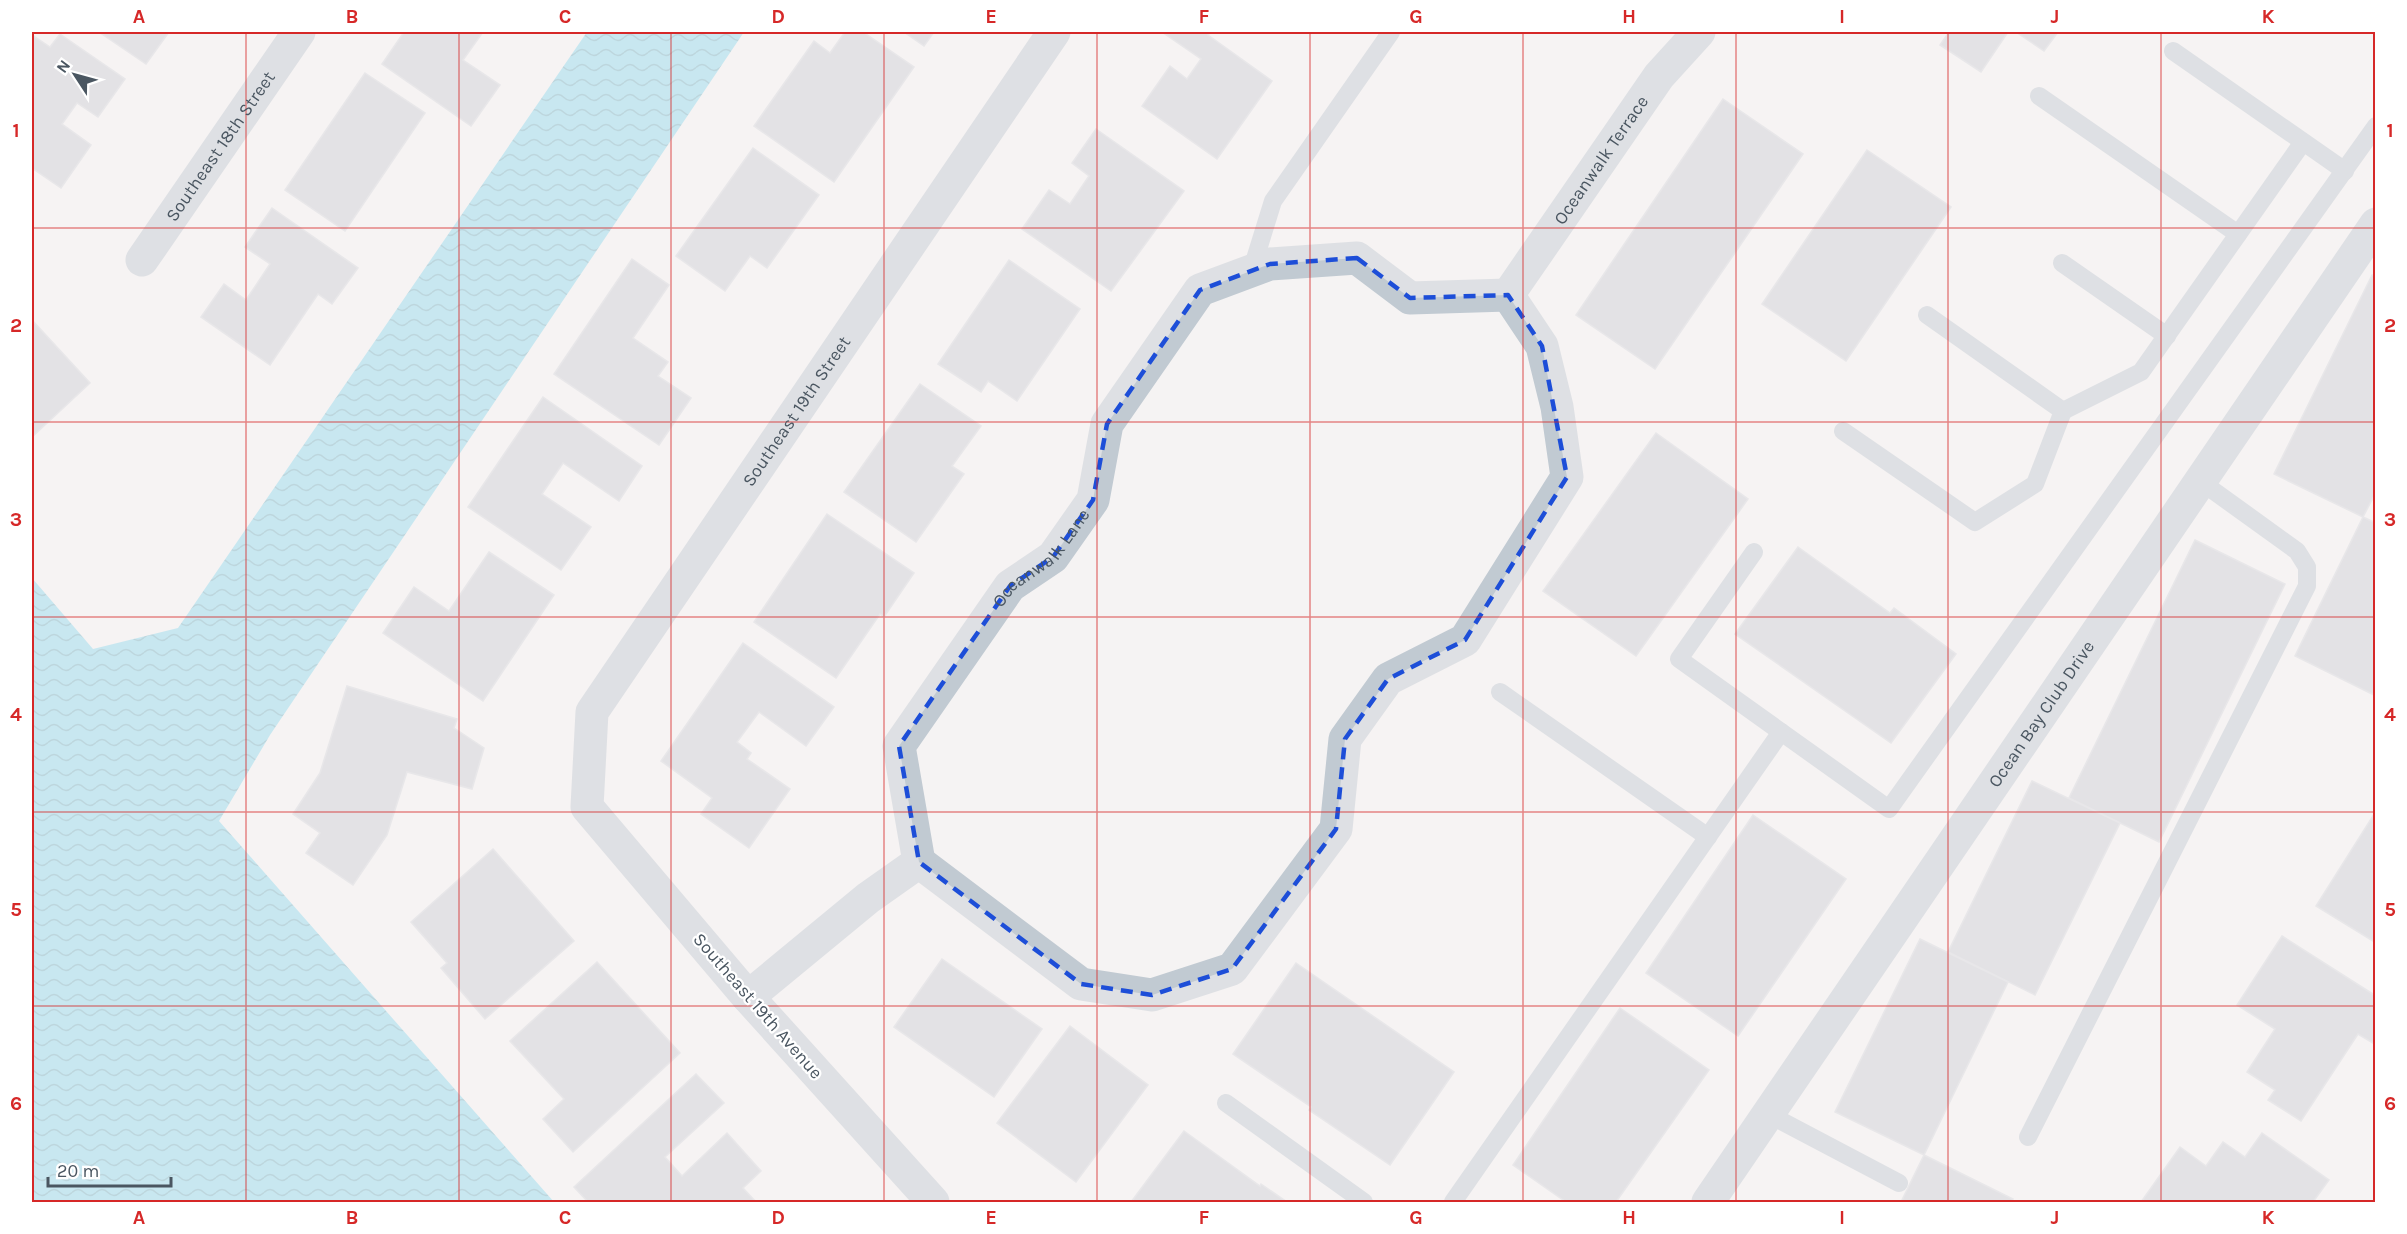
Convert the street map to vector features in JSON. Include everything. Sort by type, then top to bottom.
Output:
[{"type":"street","name":"Southeast 18th Street","points":[[142,260],[298,32]]},
{"type":"street","name":"Southeast 19th Street","points":[[587,807],[592,712],[1054,32]]},
{"type":"street","name":"Oceanwalk Terrace","points":[[1508,295],[1659,76],[1699,32]]},
{"type":"street","name":"Ocean Bay Club Drive","points":[[1708,1203],[2376,224]]},
{"type":"street","name":"Oceanwalk Lane","points":[[919,862],[898,746],[1010,586],[1053,557],[1094,500],[1107,424],[1200,290],[1270,264],[1358,258],[1410,298],[1508,295]]},
{"type":"street","points":[[748,997],[868,898],[919,862],[1081,984],[1152,994],[1232,969],[1336,829],[1345,739],[1388,679],[1465,640],[1567,477],[1557,407],[1542,346],[1508,295]]},
{"type":"street","name":"Southeast 19th Avenue","points":[[587,807],[748,997],[933,1203]]},
{"type":"lane","points":[[1251,272],[1273,201],[1391,32]]},
{"type":"lane","points":[[2173,51],[2345,171]]},
{"type":"lane","points":[[2039,96],[2238,234]]},
{"type":"lane","points":[[1754,552],[1679,659],[1889,809],[2376,126]]},
{"type":"lane","points":[[1843,431],[1975,522],[2035,484],[2063,411],[2141,372],[2303,142]]},
{"type":"lane","points":[[2062,263],[2167,336]]},
{"type":"lane","points":[[1927,315],[2063,411]]},
{"type":"lane","points":[[2028,1137],[2307,586],[2307,567],[2296,550],[2200,481]]},
{"type":"lane","points":[[1500,692],[1708,837]]},
{"type":"lane","points":[[1453,1203],[1780,732]]},
{"type":"lane","points":[[1226,1103],[1364,1203]]},
{"type":"lane","points":[[1768,1114],[1899,1183]]},
{"type":"highlighted area","points":[[1357,258],[1410,298],[1508,295],[1542,346],[1567,477],[1465,640],[1388,679],[1345,739],[1336,829],[1232,969],[1152,995],[1081,984],[919,862],[899,746],[1010,586],[1053,557],[1093,500],[1107,424],[1200,290],[1270,264]]},
{"type":"water","points":[[587,32],[744,32],[270,735],[219,821],[554,1202],[32,1202],[32,578],[93,649],[178,628]]},
{"type":"building","points":[[99,32],[169,32],[146,64]]},
{"type":"building","points":[[404,32],[483,32],[463,60],[500,85],[471,126],[382,64]]},
{"type":"building","points":[[845,32],[863,32],[914,67],[834,182],[754,126],[814,41],[830,53]]},
{"type":"building","points":[[904,32],[934,32],[924,46]]},
{"type":"building","points":[[1162,32],[1211,32],[1208,35],[1272,81],[1217,159],[1142,106],[1170,66],[1187,79],[1201,59]]},
{"type":"building","points":[[1949,32],[2008,32],[1981,72],[1940,45]]},
{"type":"building","points":[[2016,32],[2058,32],[2044,51]]},
{"type":"building","points":[[60,34],[125,79],[98,117],[77,103],[62,124],[91,145],[61,188],[32,168],[32,35],[50,47]]},
{"type":"building","points":[[365,73],[425,113],[345,231],[285,190]]},
{"type":"building","points":[[1723,99],[1803,154],[1655,369],[1576,315]]},
{"type":"building","points":[[1096,129],[1184,191],[1111,291],[1022,229],[1049,190],[1070,204],[1089,176],[1072,163]]},
{"type":"building","points":[[753,148],[819,195],[767,268],[750,256],[725,291],[676,256]]},
{"type":"building","points":[[1867,150],[1951,207],[1846,361],[1762,304]]},
{"type":"building","points":[[272,208],[358,268],[332,304],[318,294],[270,365],[201,317],[224,284],[246,300],[270,264],[245,247]]},
{"type":"building","points":[[632,259],[669,285],[633,338],[668,362],[658,376],[691,398],[659,445],[554,374]]},
{"type":"building","points":[[1009,260],[1080,309],[1017,401],[988,381],[981,392],[938,364]]},
{"type":"building","points":[[2372,275],[2376,276],[2376,492],[2363,517],[2274,474]]},
{"type":"building","points":[[32,320],[90,383],[32,437]]},
{"type":"building","points":[[920,384],[981,426],[952,466],[964,474],[916,542],[844,492]]},
{"type":"building","points":[[543,397],[642,466],[619,501],[563,463],[542,494],[591,527],[561,570],[468,507]]},
{"type":"building","points":[[1656,433],[1748,499],[1636,656],[1543,591]]},
{"type":"building","points":[[827,514],[914,573],[884,617],[880,614],[836,678],[754,622]]},
{"type":"building","points":[[2363,517],[2376,523],[2376,696],[2295,656]]},
{"type":"building","points":[[2195,540],[2285,584],[2159,842],[2069,798]]},
{"type":"building","points":[[1798,547],[1890,613],[1894,608],[1956,654],[1891,743],[1735,634]]},
{"type":"building","points":[[489,552],[554,595],[483,701],[383,633],[414,587],[449,611]]},
{"type":"building","points":[[743,643],[834,707],[806,746],[759,712],[737,742],[751,753],[747,759],[790,789],[749,848],[701,814],[712,798],[661,761]]},
{"type":"building","points":[[347,686],[457,719],[454,728],[484,748],[472,789],[407,772],[387,835],[353,885],[306,853],[320,833],[293,814],[320,773]]},
{"type":"building","points":[[2032,781],[2120,823],[2035,995],[1948,952]]},
{"type":"building","points":[[2376,811],[2376,943],[2316,906]]},
{"type":"building","points":[[1753,815],[1846,879],[1738,1036],[1646,973]]},
{"type":"building","points":[[493,849],[574,941],[485,1019],[441,968],[447,963],[411,922]]},
{"type":"building","points":[[2282,936],[2376,996],[2376,1045],[2358,1034],[2301,1121],[2268,1100],[2275,1090],[2247,1072],[2275,1029],[2237,1005]]},
{"type":"building","points":[[1920,939],[2008,982],[1924,1155],[1835,1112]]},
{"type":"building","points":[[942,959],[1042,1029],[994,1097],[894,1027]]},
{"type":"building","points":[[597,962],[680,1053],[573,1152],[543,1119],[564,1099],[510,1041]]},
{"type":"building","points":[[1296,963],[1454,1072],[1390,1165],[1309,1110],[1311,1107],[1233,1054]]},
{"type":"building","points":[[1620,1008],[1709,1070],[1616,1202],[1566,1202],[1513,1165]]},
{"type":"building","points":[[1070,1026],[1148,1085],[1076,1182],[997,1123]]},
{"type":"building","points":[[696,1074],[724,1103],[665,1157],[682,1176],[727,1133],[761,1171],[743,1188],[756,1202],[588,1202],[574,1187]]},
{"type":"building","points":[[1184,1131],[1260,1186],[1261,1184],[1287,1202],[1131,1202]]},
{"type":"building","points":[[2262,1133],[2329,1180],[2313,1202],[2141,1202],[2180,1147],[2206,1166],[2223,1142],[2245,1157]]},
{"type":"building","points":[[1924,1155],[2013,1199],[2011,1202],[1901,1202]]}]
